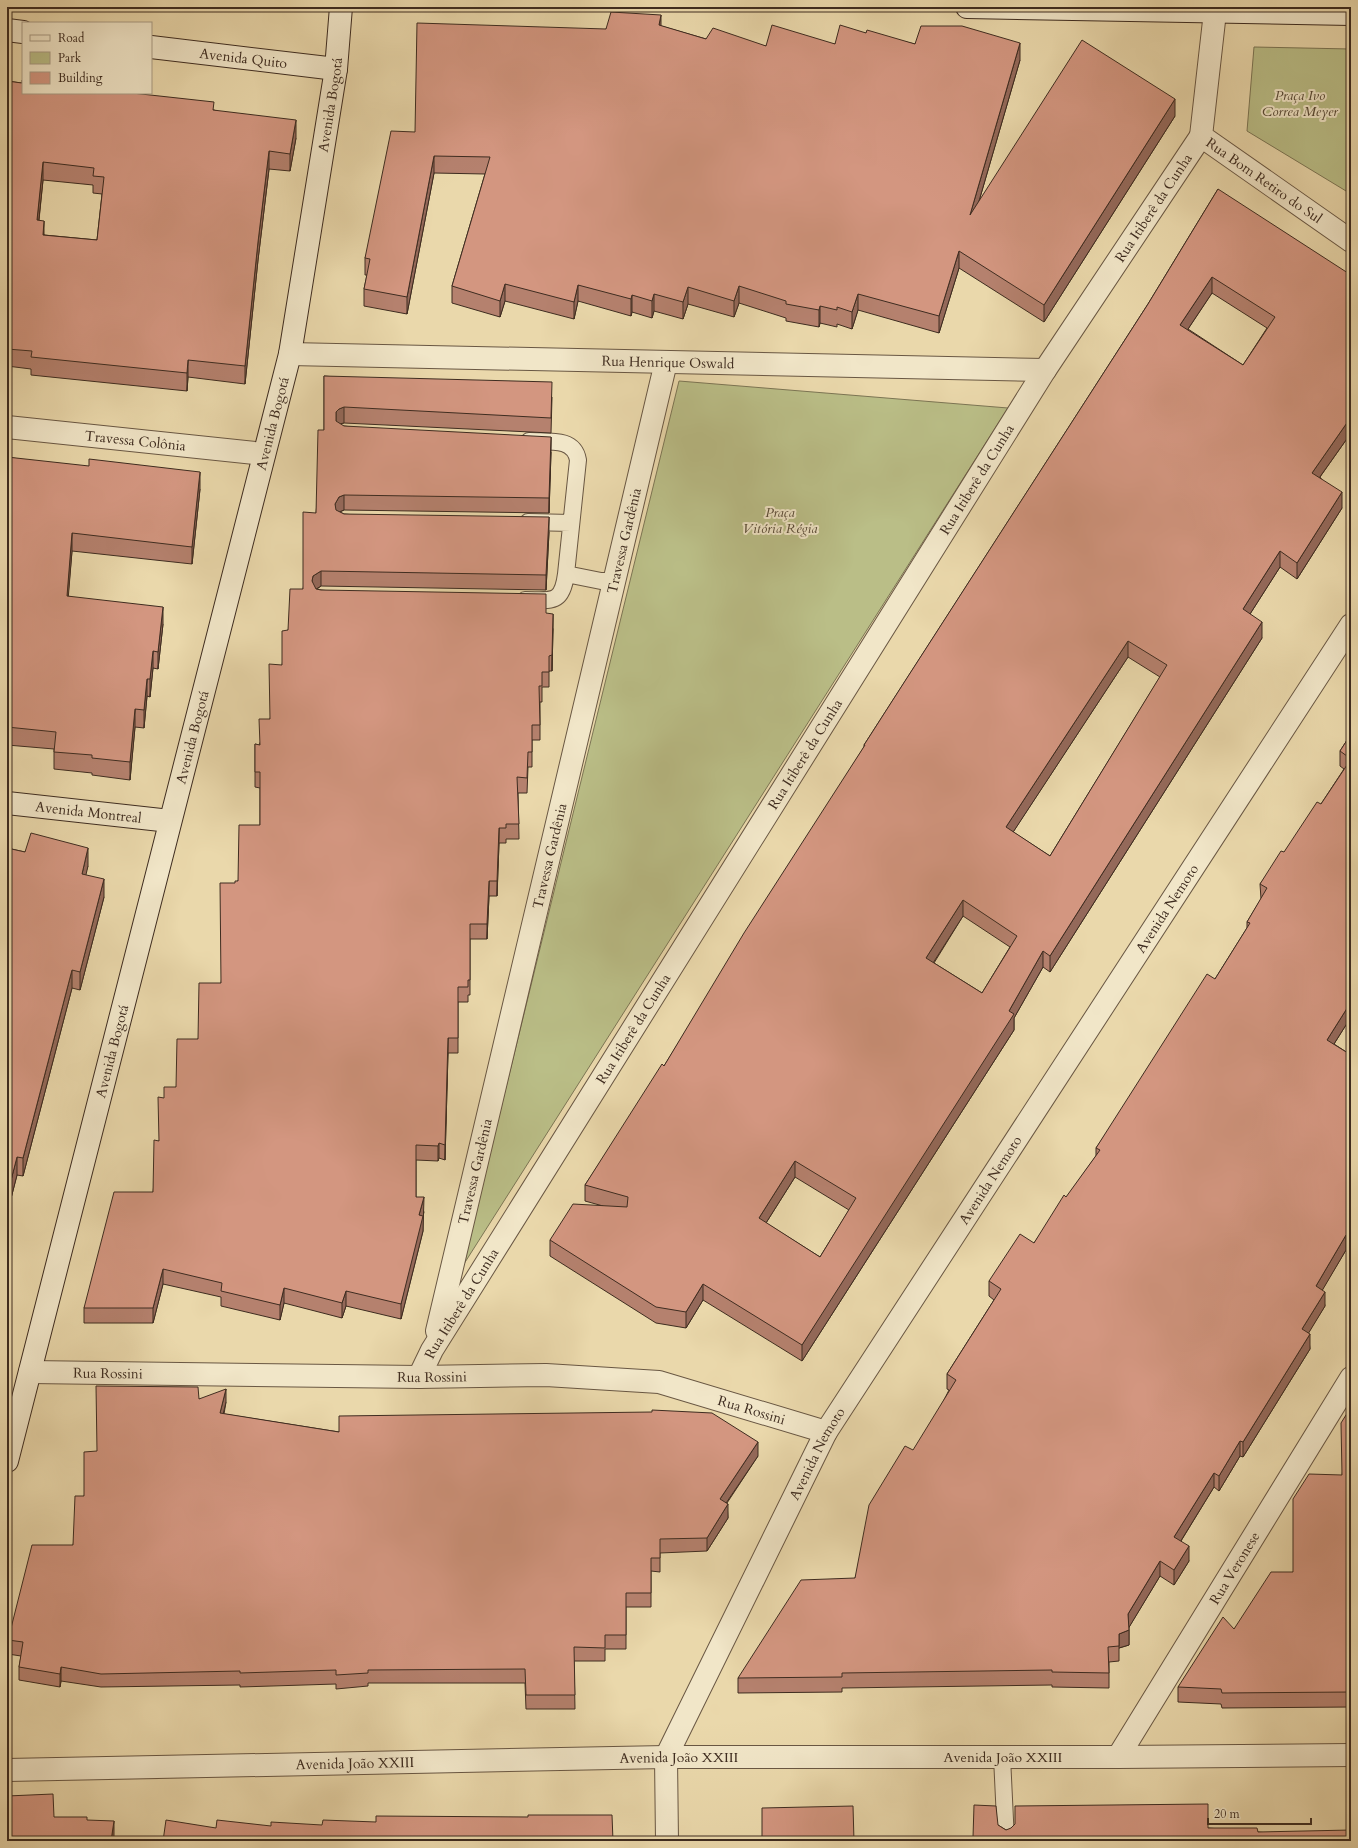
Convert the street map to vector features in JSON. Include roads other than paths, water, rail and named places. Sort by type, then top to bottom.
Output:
[{"type":"street","name":"Avenida Bogotá","points":[[7,1461],[290,354],[336,69],[341,7]]},
{"type":"street","points":[[967,7],[1215,12],[1338,12]]},
{"type":"street","name":"Rua Bom Retiro do Sul","points":[[1215,12],[1201,136],[1351,241]]},
{"type":"street","points":[[7,30],[22,32]]},
{"type":"street","name":"Avenida Quito","points":[[152,47],[336,69]]},
{"type":"street","name":"Rua Itiberê da Cunha","points":[[419,1377],[432,1350],[1045,370],[1201,136]]},
{"type":"street","name":"Rua Henrique Oswald","points":[[290,354],[1045,370]]},
{"type":"street","name":"Travessa Gardênia","points":[[432,1350],[666,362]]},
{"type":"street","name":"Travessa Colônia","points":[[7,427],[264,454]]},
{"type":"street","name":"Avenida Nemoto","points":[[666,1757],[826,1432],[1351,625]]},
{"type":"street","name":"Avenida Montreal","points":[[7,803],[170,821]]},
{"type":"street","name":"Rua Rossini","points":[[30,1372],[419,1377],[546,1375],[659,1382],[826,1432]]},
{"type":"street","name":"Rua Veronese","points":[[1118,1757],[1351,1378]]},
{"type":"street","name":"Avenida João XXIII","points":[[7,1770],[666,1757],[1118,1757],[1351,1755]]},
{"type":"street","points":[[666,1757],[667,1841]]},
{"type":"lane","points":[[509,599],[548,600],[556,598],[562,593],[566,574],[578,460],[576,452],[571,446],[563,443],[516,441]]},
{"type":"lane","points":[[516,522],[571,523]]},
{"type":"lane","points":[[566,574],[601,581],[614,581]]},
{"type":"lane","points":[[1002,1757],[1006,1841]]},
{"type":"park label","name":"Praça Ivo Correa Meyer","points":[[1300,104]]},
{"type":"park label","name":"Praça Vitória Régia","points":[[780,520]]}]
